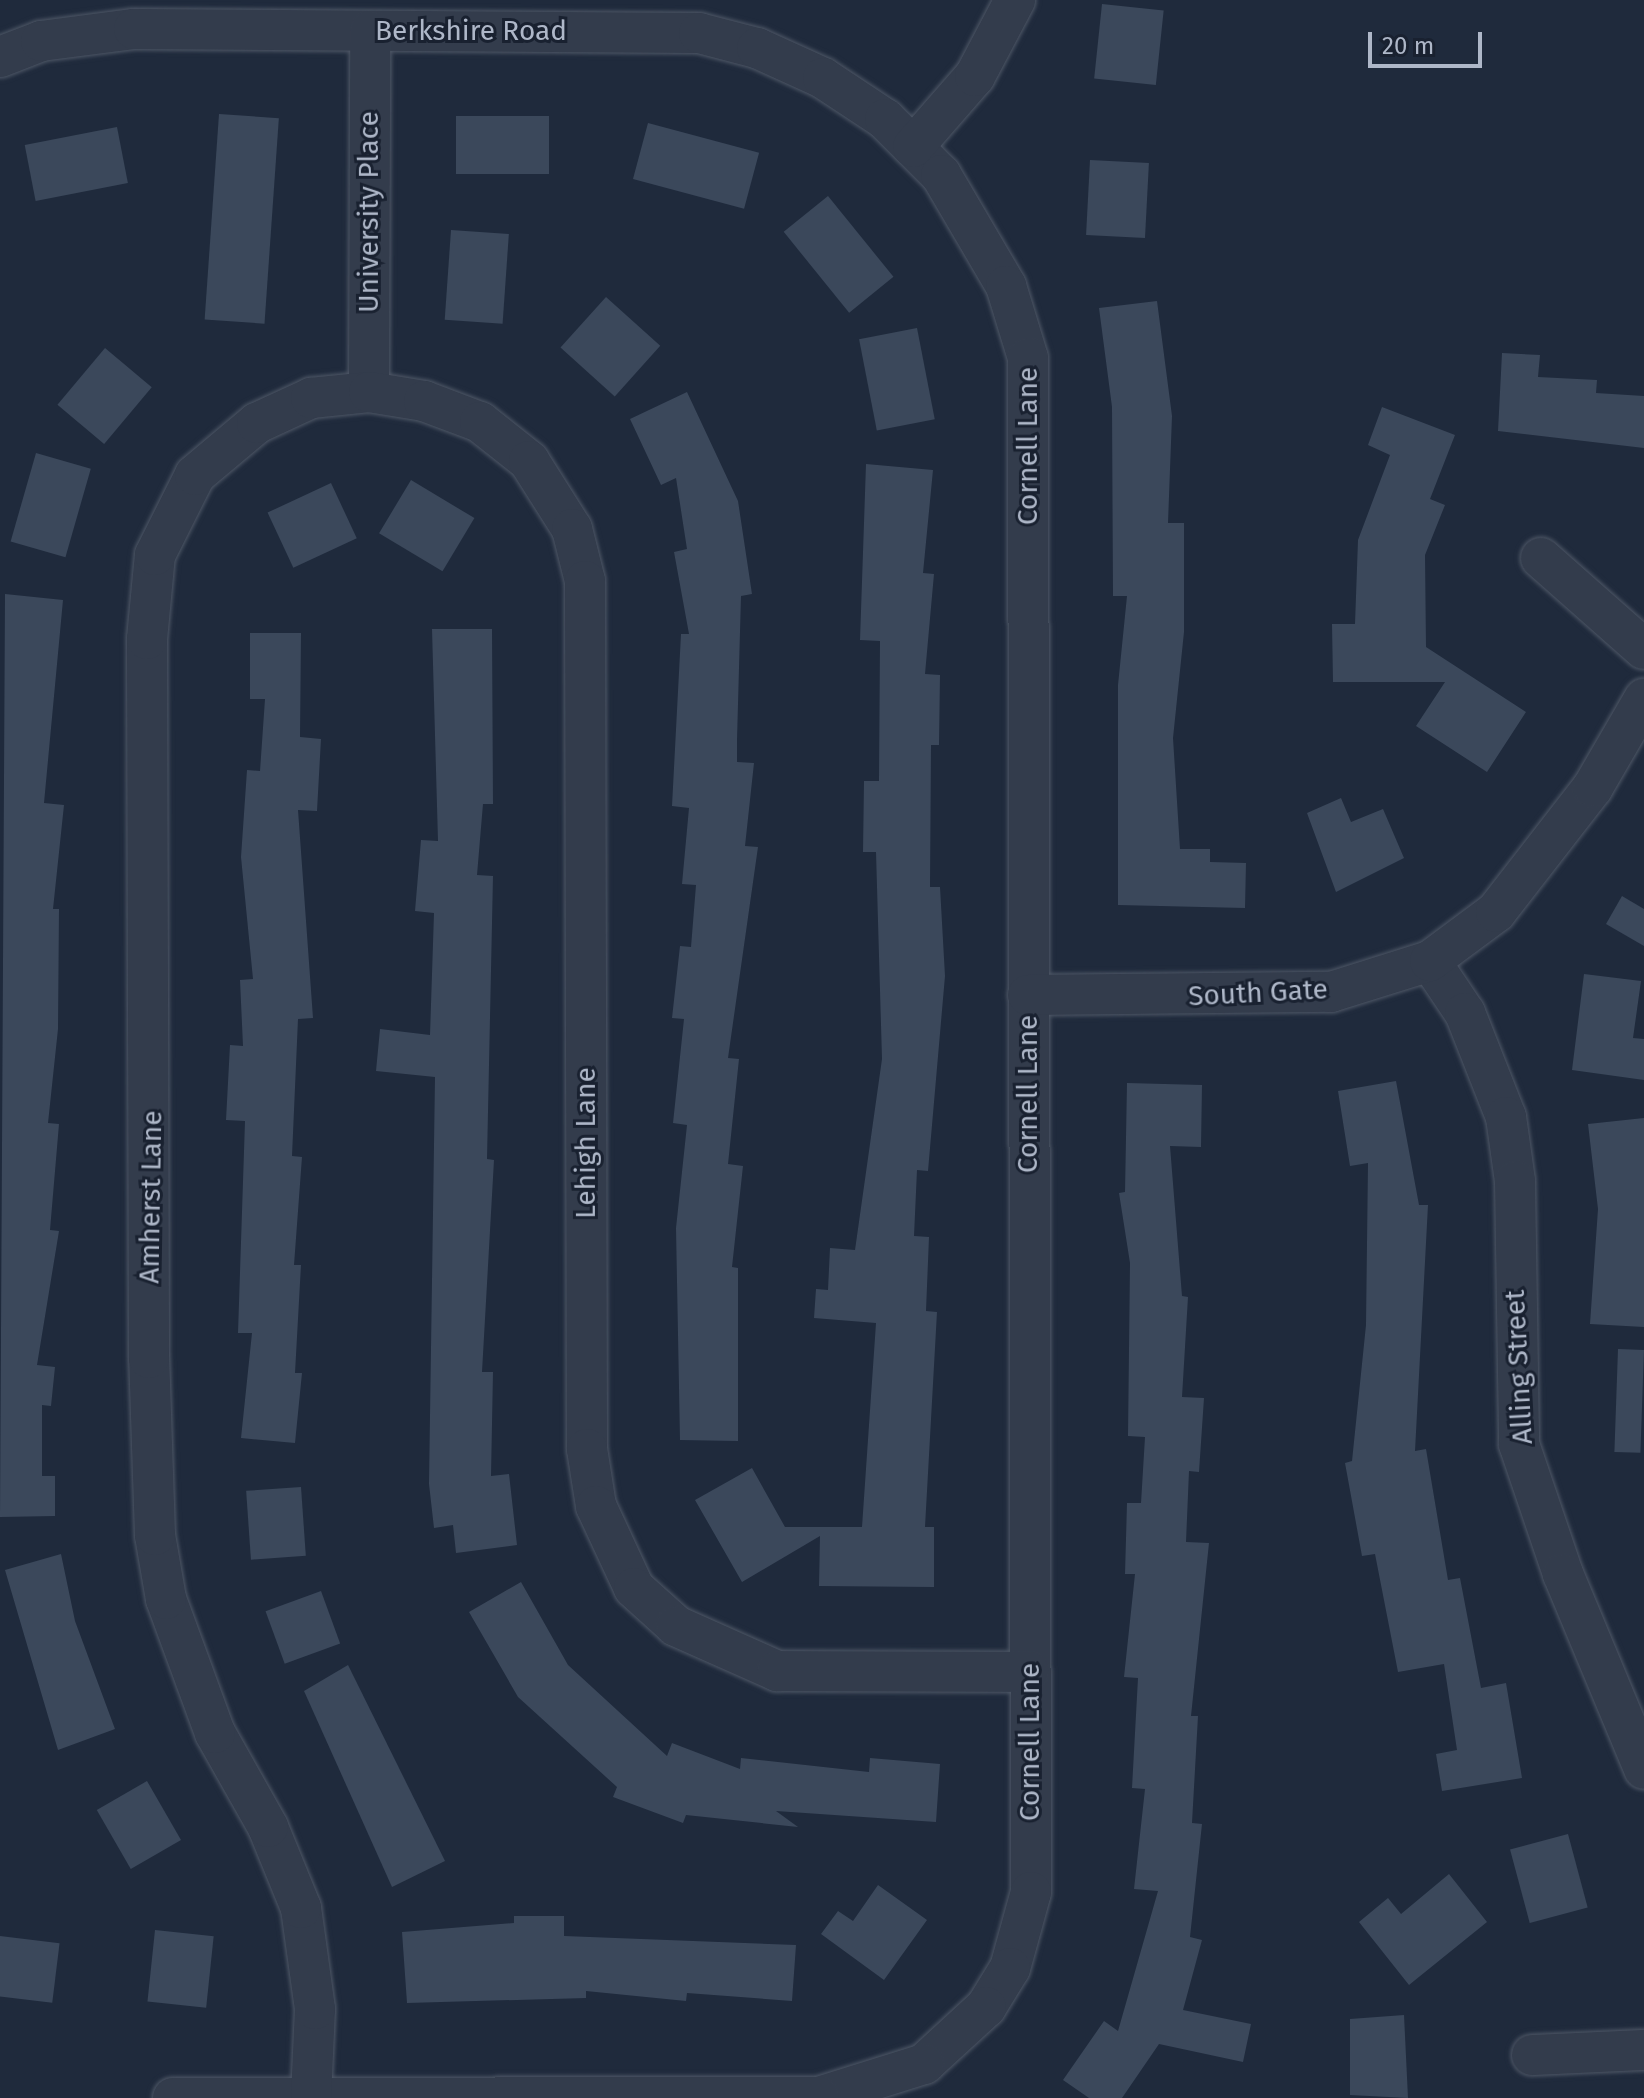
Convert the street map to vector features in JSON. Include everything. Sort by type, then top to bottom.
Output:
[{"type":"street","points":[[913,147],[975,76],[1015,0]]},
{"type":"street","name":"Berkshire Road","points":[[0,57],[41,41],[134,29],[699,33],[823,78],[913,147]]},
{"type":"street","name":"University Place","points":[[369,392],[370,31]]},
{"type":"street","name":"Cornell Lane","points":[[173,2098],[819,2097],[883,2082],[924,2064],[986,2007],[1023,1934],[1031,1892],[1028,358],[1006,286],[941,175],[913,147]]},
{"type":"street","name":"Lehigh Lane","points":[[369,392],[480,422],[529,461],[572,529],[585,581],[587,1449],[596,1506],[621,1565],[676,1626],[764,1667],[1029,1672]]},
{"type":"street","name":"Amherst Lane","points":[[311,2097],[315,2009],[301,1908],[181,1652],[155,1535],[147,639],[155,555],[195,475],[257,423],[311,398],[369,392]]},
{"type":"street","points":[[1541,558],[1644,649]]},
{"type":"street","name":"South Gate","points":[[1028,995],[1331,992],[1430,961],[1496,912],[1593,787],[1644,699]]},
{"type":"street","name":"Alling Street","points":[[1430,961],[1465,1013],[1506,1117],[1515,1181],[1519,1444],[1563,1574],[1644,1769]]},
{"type":"street","points":[[1532,2055],[1644,2050]]},
{"type":"building","points":[[1102,4],[1164,10],[1156,85],[1094,79]]},
{"type":"building","points":[[219,114],[279,118],[264,324],[205,319]]},
{"type":"building","points":[[456,116],[549,116],[549,174],[456,174]]},
{"type":"building","points":[[648,123],[759,153],[744,209],[633,179]]},
{"type":"building","points":[[117,127],[128,183],[36,201],[25,145]]},
{"type":"building","points":[[1090,160],[1149,163],[1145,238],[1086,235]]},
{"type":"building","points":[[828,196],[893,277],[849,313],[784,232]]},
{"type":"building","points":[[451,230],[509,234],[503,324],[445,320]]},
{"type":"building","points":[[606,297],[660,346],[615,396],[560,348]]},
{"type":"building","points":[[1157,301],[1172,416],[1168,523],[1184,523],[1184,632],[1173,738],[1180,849],[1210,849],[1210,862],[1246,863],[1245,908],[1118,905],[1118,685],[1127,596],[1113,596],[1112,407],[1099,308]]},
{"type":"building","points":[[917,328],[935,419],[877,431],[859,339]]},
{"type":"building","points":[[105,348],[152,387],[104,444],[57,405]]},
{"type":"building","points":[[1502,353],[1540,355],[1538,377],[1597,380],[1596,393],[1644,396],[1644,448],[1498,431]]},
{"type":"building","points":[[687,392],[738,501],[752,594],[741,596],[737,762],[754,763],[745,846],[758,847],[728,1058],[739,1059],[728,1164],[743,1166],[732,1267],[738,1268],[738,1441],[680,1440],[676,1228],[687,1125],[673,1123],[684,1019],[672,1018],[680,946],[691,947],[696,885],[682,884],[689,808],[672,806],[681,634],[689,634],[674,552],[687,549],[676,478],[661,485],[630,419]]},
{"type":"building","points":[[1382,407],[1455,435],[1430,499],[1445,505],[1425,555],[1426,647],[1526,712],[1487,772],[1416,726],[1445,682],[1333,682],[1332,624],[1355,624],[1358,540],[1390,455],[1368,445]]},
{"type":"building","points":[[36,453],[91,469],[65,557],[11,541]]},
{"type":"building","points":[[866,464],[933,470],[923,573],[934,574],[925,674],[940,675],[939,745],[931,745],[930,887],[940,887],[945,976],[928,1171],[917,1170],[914,1236],[929,1237],[926,1311],[937,1312],[925,1527],[934,1527],[934,1587],[819,1586],[820,1536],[742,1582],[695,1500],[752,1468],[785,1527],[862,1527],[876,1323],[814,1318],[816,1289],[828,1290],[830,1248],[855,1250],[882,1059],[876,852],[863,852],[864,781],[879,781],[880,641],[860,640]]},
{"type":"building","points":[[411,480],[474,518],[442,571],[379,533]]},
{"type":"building","points":[[331,483],[357,538],[293,568],[268,513]]},
{"type":"building","points":[[5,594],[63,600],[44,803],[64,805],[53,909],[59,909],[58,1029],[48,1123],[59,1124],[50,1230],[59,1231],[37,1365],[55,1367],[51,1406],[42,1405],[42,1476],[55,1476],[55,1516],[0,1517]]},
{"type":"building","points":[[432,629],[492,629],[493,804],[483,804],[477,875],[493,876],[487,1159],[494,1160],[482,1372],[493,1372],[491,1476],[509,1474],[517,1545],[456,1553],[453,1525],[434,1528],[429,1484],[435,1077],[376,1071],[380,1029],[430,1035],[434,913],[415,911],[421,840],[438,841]]},
{"type":"building","points":[[250,633],[301,633],[300,737],[321,739],[317,811],[298,810],[313,1018],[298,1019],[292,1156],[302,1157],[294,1265],[301,1265],[295,1373],[302,1373],[295,1443],[241,1438],[252,1333],[238,1333],[245,1121],[226,1120],[230,1045],[243,1046],[240,980],[253,979],[241,857],[247,770],[260,771],[265,699],[250,699]]},
{"type":"building","points":[[1341,798],[1351,822],[1383,809],[1404,858],[1336,892],[1307,813]]},
{"type":"building","points":[[1622,896],[1644,909],[1644,946],[1606,924]]},
{"type":"building","points":[[1584,974],[1641,981],[1633,1038],[1644,1039],[1644,1080],[1572,1070]]},
{"type":"building","points":[[1396,1081],[1419,1205],[1428,1205],[1415,1451],[1426,1449],[1448,1580],[1460,1578],[1481,1688],[1506,1683],[1522,1778],[1442,1791],[1436,1754],[1457,1750],[1444,1664],[1398,1672],[1375,1554],[1362,1556],[1345,1463],[1352,1461],[1366,1325],[1368,1163],[1350,1166],[1338,1091]]},
{"type":"building","points":[[1127,1083],[1202,1085],[1201,1147],[1170,1146],[1182,1296],[1188,1297],[1182,1397],[1204,1398],[1199,1472],[1189,1471],[1186,1542],[1209,1543],[1191,1716],[1198,1716],[1192,1823],[1202,1824],[1190,1937],[1202,1940],[1183,2010],[1251,2024],[1243,2062],[1159,2044],[1122,2098],[1089,2098],[1063,2080],[1104,2021],[1118,2031],[1158,1891],[1134,1889],[1145,1789],[1132,1788],[1138,1678],[1124,1677],[1135,1574],[1125,1574],[1127,1503],[1141,1503],[1145,1437],[1128,1436],[1130,1263],[1119,1193],[1125,1192]]},
{"type":"building","points":[[1644,1118],[1644,1327],[1590,1324],[1598,1209],[1588,1124]]},
{"type":"building","points":[[1618,1349],[1644,1350],[1640,1453],[1614,1452]]},
{"type":"building","points":[[301,1487],[306,1556],[251,1560],[246,1491]]},
{"type":"building","points":[[61,1554],[75,1621],[115,1729],[58,1750],[5,1570]]},
{"type":"building","points":[[521,1582],[568,1665],[667,1756],[672,1743],[740,1769],[741,1758],[869,1772],[870,1758],[940,1764],[936,1822],[776,1811],[798,1827],[686,1815],[683,1823],[613,1797],[617,1787],[518,1697],[469,1612]]},
{"type":"building","points":[[321,1591],[340,1644],[285,1664],[266,1611]]},
{"type":"building","points":[[348,1665],[445,1861],[392,1887],[304,1691]]},
{"type":"building","points":[[147,1781],[181,1840],[131,1869],[97,1810]]},
{"type":"building","points":[[1568,1834],[1588,1907],[1530,1923],[1510,1850]]},
{"type":"building","points":[[1449,1874],[1487,1922],[1409,1985],[1359,1922],[1388,1898],[1401,1914]]},
{"type":"building","points":[[878,1885],[927,1920],[884,1980],[821,1934],[838,1911],[853,1921]]},
{"type":"building","points":[[514,1916],[564,1916],[564,1936],[796,1945],[792,2001],[687,1993],[686,2001],[586,1991],[586,1998],[407,2003],[402,1932],[514,1923]]},
{"type":"building","points":[[155,1930],[214,1936],[206,2008],[147,2002]]},
{"type":"building","points":[[0,1936],[60,1943],[52,2003],[0,1996]]},
{"type":"building","points":[[1404,2015],[1408,2098],[1350,2095],[1350,2019]]}]
